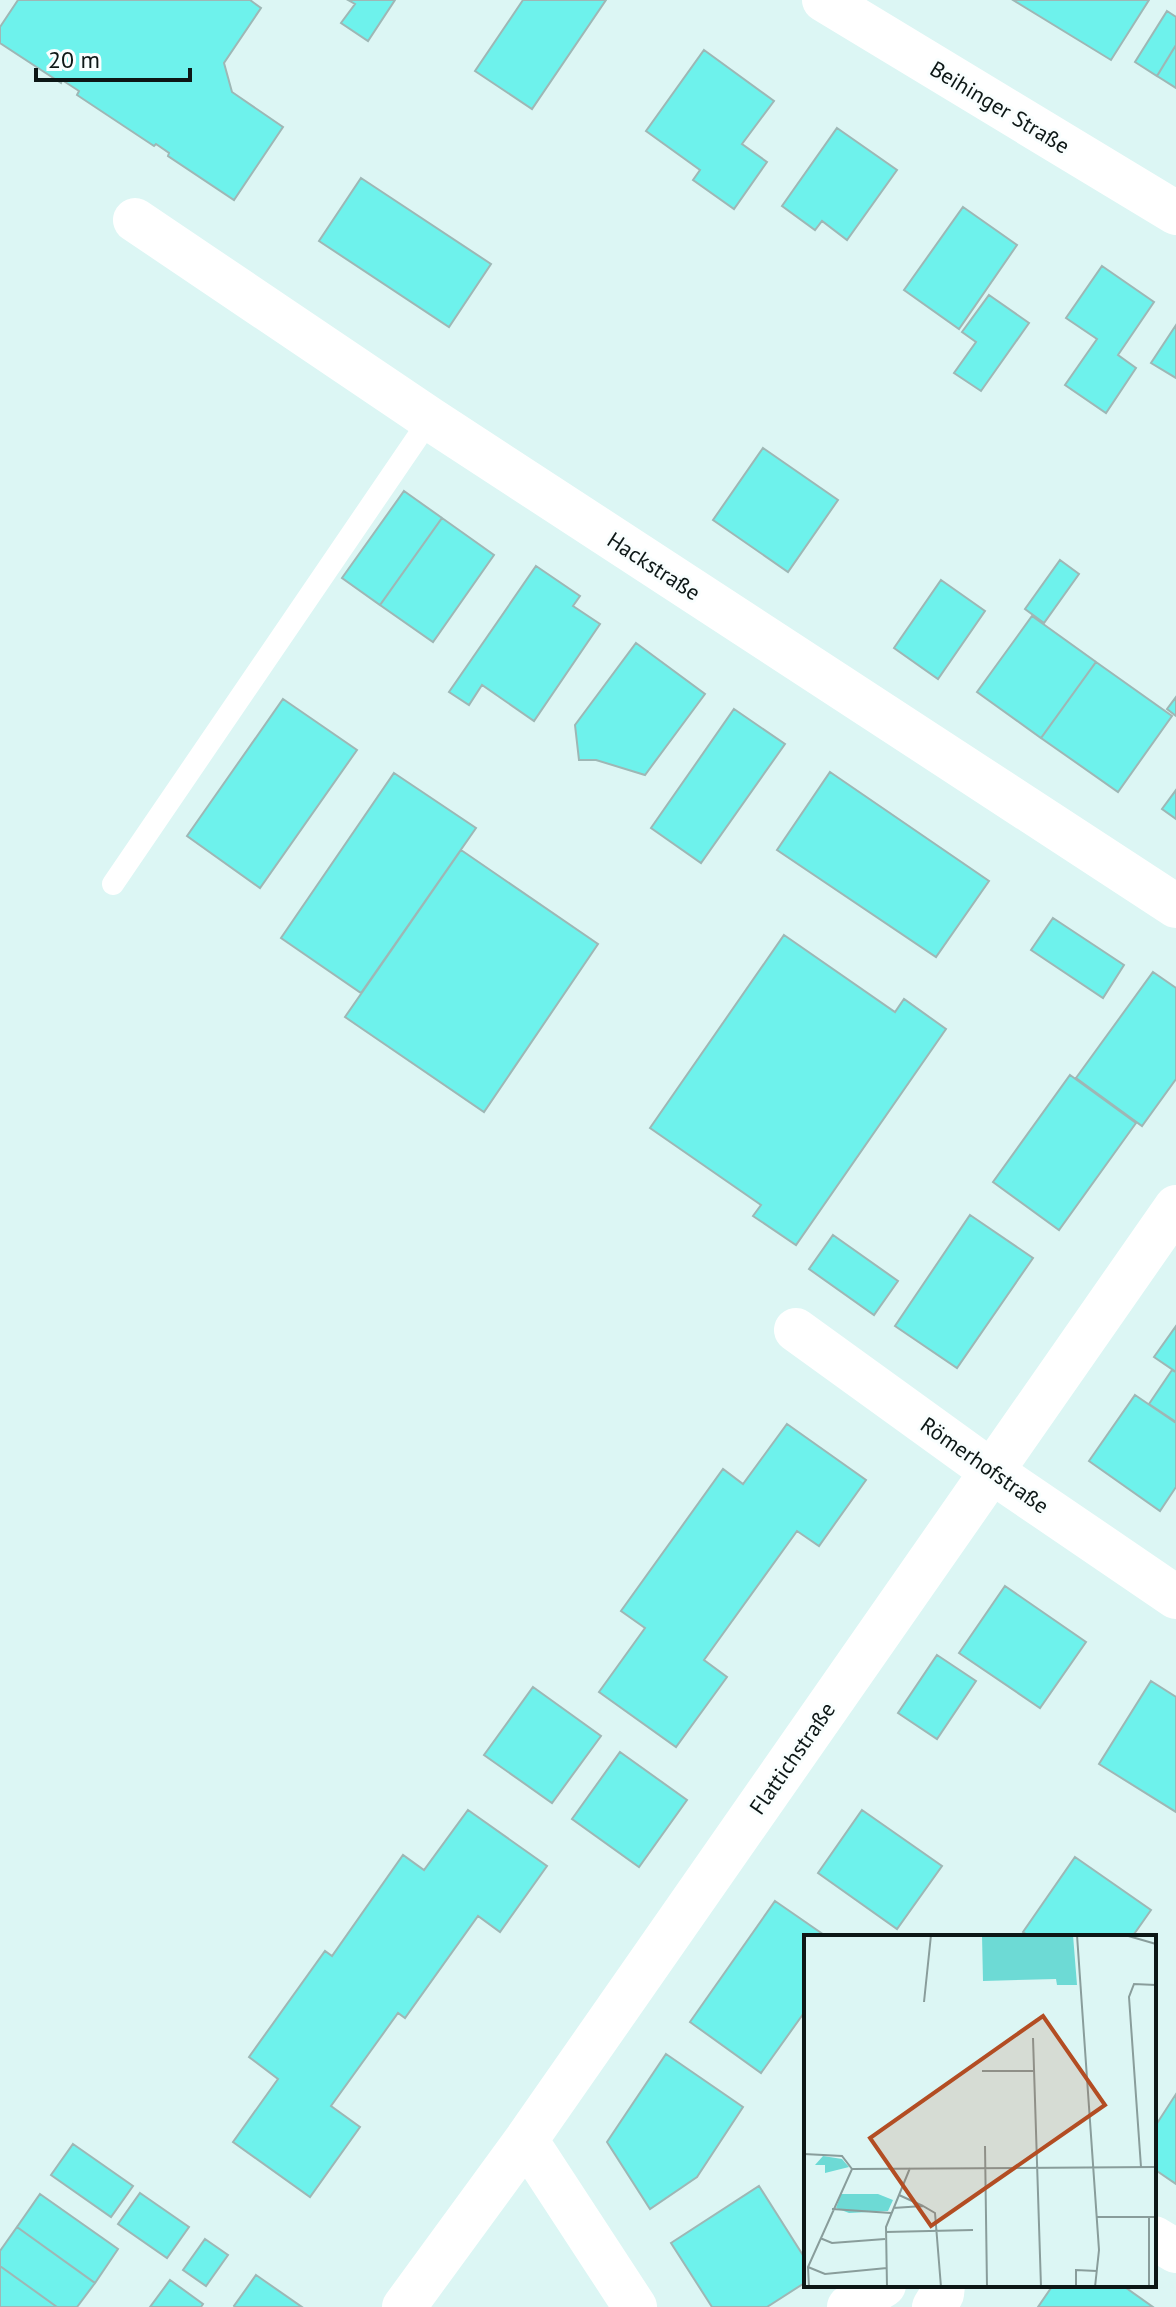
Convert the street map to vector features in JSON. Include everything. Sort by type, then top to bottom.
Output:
[{"type":"street","name":"Beihinger Straße","points":[[824,0],[1176,213]]},
{"type":"street","name":"Hackstraße","points":[[135,220],[430,419],[1176,906]]},
{"type":"street","name":"Flattichstraße","points":[[404,2307],[526,2140],[1176,1207]]},
{"type":"street","name":"Römerhofstraße","points":[[796,1330],[991,1471],[1176,1597]]},
{"type":"street","points":[[526,2140],[635,2307]]},
{"type":"street","points":[[1156,2239],[1176,2251]]},
{"type":"street","points":[[849,2307],[881,2287]]},
{"type":"street","points":[[934,2307],[943,2287]]},
{"type":"lane","points":[[113,884],[430,419]]},
{"type":"building","points":[[18,0],[250,0],[261,8],[224,63],[232,92],[283,127],[234,200],[168,156],[169,153],[156,144],[154,146],[77,95],[79,91],[62,80],[61,83],[0,43],[0,27]]},
{"type":"building","points":[[348,0],[395,0],[368,41],[341,23],[355,4]]},
{"type":"building","points":[[523,0],[606,0],[532,109],[475,71]]},
{"type":"building","points":[[1013,0],[1149,0],[1111,60]]},
{"type":"building","points":[[1167,11],[1176,17],[1176,45],[1157,76],[1135,62]]},
{"type":"building","points":[[1176,45],[1176,88],[1157,76]]},
{"type":"building","points":[[704,50],[774,101],[742,144],[767,162],[734,209],[693,180],[700,170],[646,131]]},
{"type":"building","points":[[837,128],[897,170],[847,240],[822,221],[815,230],[782,206]]},
{"type":"building","points":[[361,178],[491,264],[449,327],[319,241]]},
{"type":"building","points":[[963,207],[1017,245],[959,329],[904,290]]},
{"type":"building","points":[[1102,266],[1154,302],[1118,355],[1136,368],[1106,413],[1065,385],[1097,339],[1066,318]]},
{"type":"building","points":[[989,295],[1029,323],[981,391],[954,373],[976,342],[962,332]]},
{"type":"building","points":[[1176,325],[1176,378],[1151,363]]},
{"type":"building","points":[[763,448],[838,500],[788,572],[713,520]]},
{"type":"building","points":[[404,491],[442,518],[380,605],[342,578]]},
{"type":"building","points":[[442,518],[494,555],[433,642],[380,605]]},
{"type":"building","points":[[1060,560],[1079,574],[1044,623],[1025,609]]},
{"type":"building","points":[[536,566],[580,596],[573,606],[600,624],[534,721],[482,685],[469,705],[449,692]]},
{"type":"building","points":[[941,580],[985,611],[938,679],[894,648]]},
{"type":"building","points":[[1032,616],[1096,662],[1041,738],[977,692]]},
{"type":"building","points":[[636,643],[705,694],[645,775],[596,760],[579,760],[575,725]]},
{"type":"building","points":[[1096,662],[1172,716],[1118,792],[1041,738]]},
{"type":"building","points":[[1176,697],[1176,716],[1167,709]]},
{"type":"building","points":[[283,699],[357,750],[260,888],[187,836]]},
{"type":"building","points":[[734,709],[785,744],[701,863],[651,828]]},
{"type":"building","points":[[830,772],[989,881],[936,957],[777,850]]},
{"type":"building","points":[[394,773],[476,828],[361,993],[281,938]]},
{"type":"building","points":[[1176,790],[1176,819],[1162,809]]},
{"type":"building","points":[[461,850],[598,944],[484,1112],[345,1017]]},
{"type":"building","points":[[1053,918],[1124,965],[1103,998],[1031,950]]},
{"type":"building","points":[[784,935],[895,1012],[904,999],[946,1029],[796,1245],[753,1216],[761,1205],[650,1128]]},
{"type":"building","points":[[1153,972],[1176,988],[1176,1079],[1142,1126],[1076,1078]]},
{"type":"building","points":[[1070,1075],[1136,1123],[1059,1230],[993,1182]]},
{"type":"building","points":[[970,1215],[1033,1258],[957,1368],[895,1326]]},
{"type":"building","points":[[833,1235],[898,1281],[874,1315],[809,1269]]},
{"type":"building","points":[[1176,1326],[1176,1372],[1154,1357]]},
{"type":"building","points":[[1172,1370],[1176,1372],[1176,1422],[1149,1404]]},
{"type":"building","points":[[1135,1395],[1176,1423],[1176,1487],[1160,1511],[1089,1461]]},
{"type":"building","points":[[787,1424],[866,1480],[819,1546],[797,1531],[704,1660],[727,1677],[676,1747],[599,1692],[645,1628],[621,1611],[723,1469],[743,1484]]},
{"type":"building","points":[[1005,1586],[1086,1642],[1040,1708],[959,1653]]},
{"type":"building","points":[[937,1655],[976,1681],[937,1739],[898,1713]]},
{"type":"building","points":[[1151,1681],[1176,1697],[1176,1812],[1099,1764]]},
{"type":"building","points":[[533,1687],[601,1736],[552,1803],[484,1755]]},
{"type":"building","points":[[620,1752],[687,1800],[639,1867],[572,1819]]},
{"type":"building","points":[[468,1810],[547,1866],[500,1932],[478,1916],[405,2018],[398,2013],[331,2106],[360,2127],[310,2197],[233,2142],[278,2079],[249,2057],[325,1951],[332,1956],[403,1855],[424,1870]]},
{"type":"building","points":[[862,1810],[942,1866],[897,1929],[818,1873]]},
{"type":"building","points":[[1075,1857],[1151,1910],[1133,1935],[1027,1935],[1023,1932]]},
{"type":"building","points":[[775,1901],[824,1935],[804,1935],[804,2013],[761,2073],[690,2022]]},
{"type":"building","points":[[666,2054],[743,2107],[697,2177],[650,2209],[607,2142]]},
{"type":"building","points":[[1176,2094],[1176,2184],[1156,2170],[1156,2125]]},
{"type":"building","points":[[73,2144],[133,2186],[111,2217],[51,2175]]},
{"type":"building","points":[[759,2186],[804,2257],[804,2283],[767,2307],[712,2307],[671,2243]]},
{"type":"building","points":[[140,2193],[189,2227],[167,2258],[118,2224]]},
{"type":"building","points":[[40,2194],[118,2249],[95,2283],[17,2227]]},
{"type":"building","points":[[17,2227],[95,2283],[77,2307],[57,2307],[0,2266],[0,2251]]},
{"type":"building","points":[[205,2239],[228,2255],[206,2286],[183,2270]]},
{"type":"building","points":[[0,2266],[57,2307],[0,2307]]},
{"type":"building","points":[[256,2275],[302,2307],[235,2307]]},
{"type":"building","points":[[170,2280],[203,2304],[201,2307],[150,2307]]},
{"type":"building","points":[[1052,2287],[1125,2287],[1153,2307],[1038,2307]]}]
